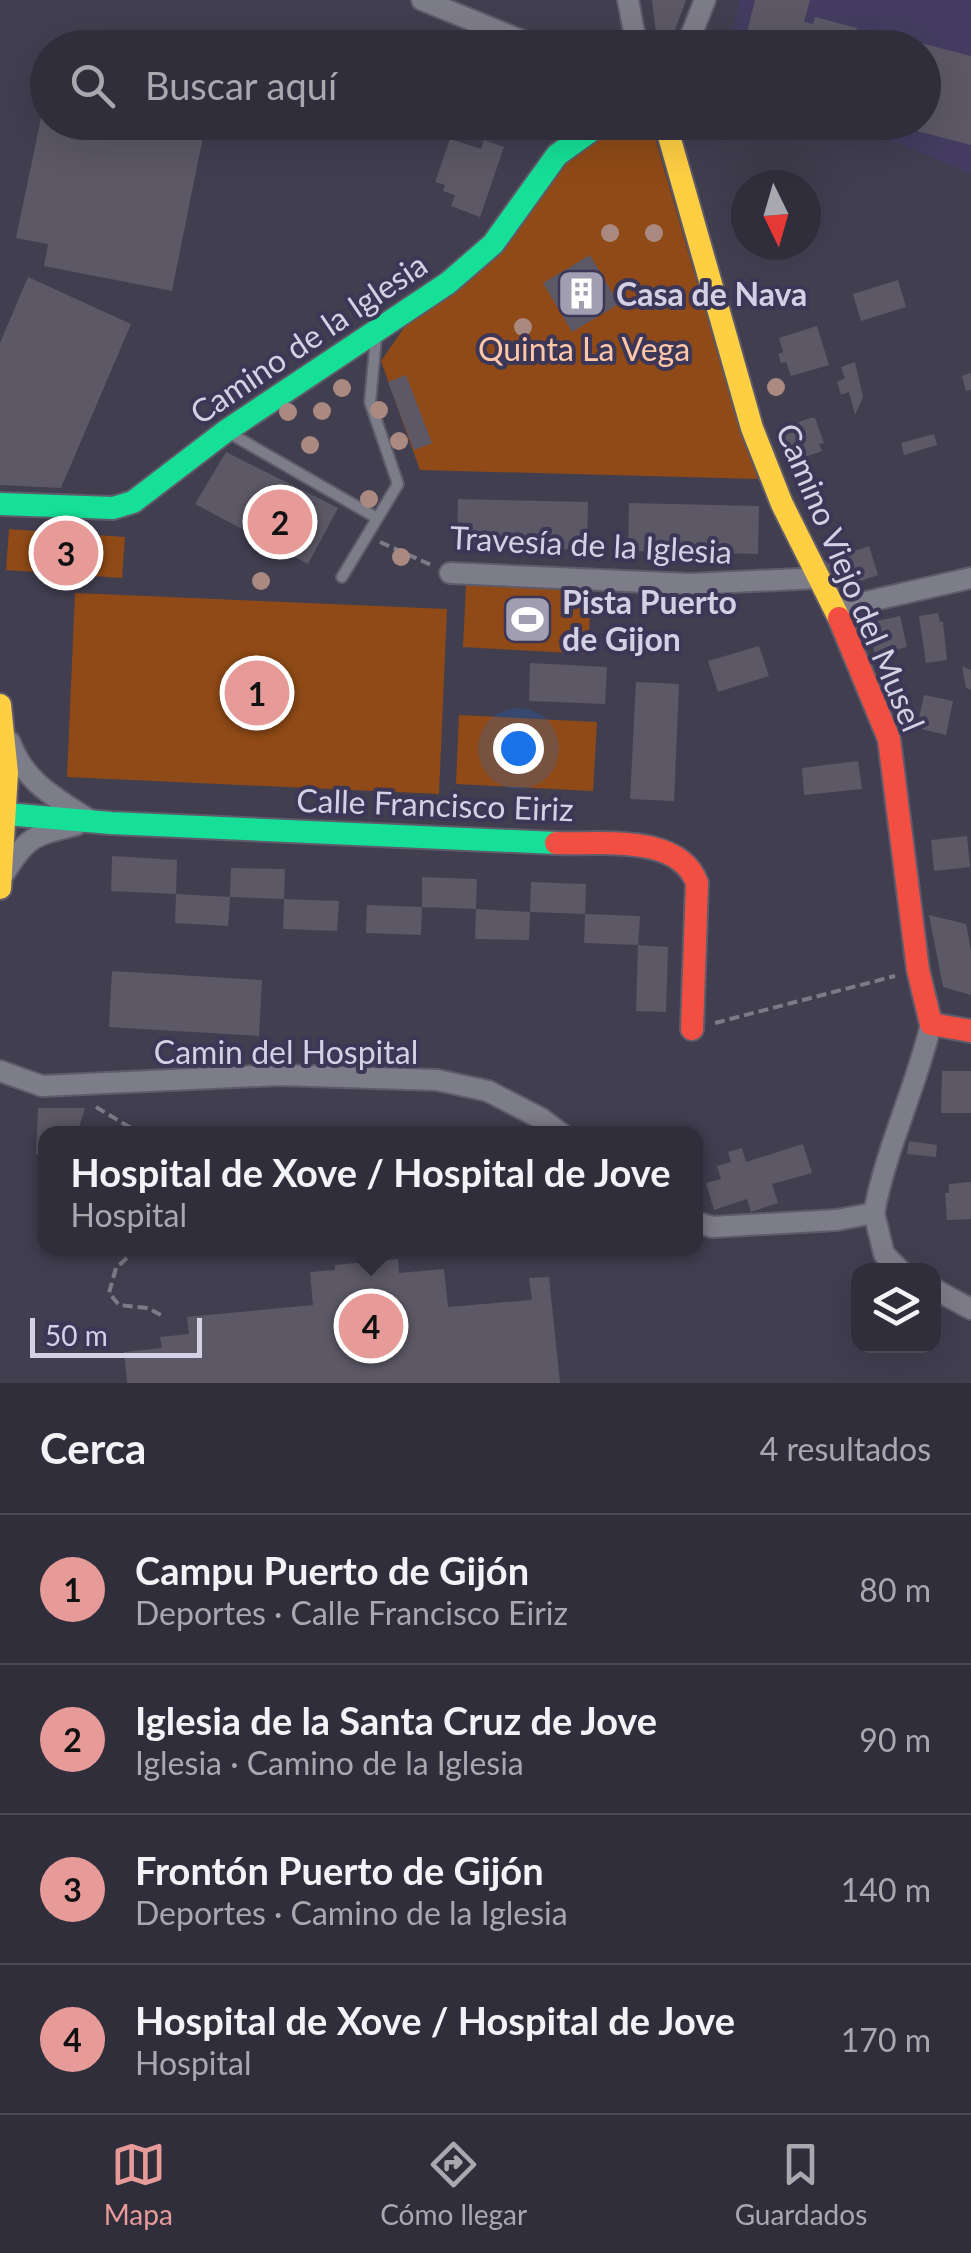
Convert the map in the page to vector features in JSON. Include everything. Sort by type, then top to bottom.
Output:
[{"type":"street","points":[[422,0],[496,30]]},
{"type":"street","points":[[628,0],[634,30]]},
{"type":"street","points":[[693,30],[704,0]]},
{"type":"street","name":"Camino de la Iglesia","points":[[0,504],[113,508],[132,502],[226,431],[448,283],[493,244],[557,155],[578,140]]},
{"type":"street","name":"Camino Viejo del Musel","points":[[669,140],[752,428],[782,504],[836,608],[889,739],[918,970],[930,1024]]},
{"type":"street","name":"Travesía de la Iglesia","points":[[450,574],[690,584],[819,578]]},
{"type":"street","points":[[836,608],[971,578]]},
{"type":"street","points":[[0,888],[6,814],[2,716]]},
{"type":"street","points":[[2,716],[18,764],[40,787],[93,822]]},
{"type":"street","name":"Calle Francisco Eiriz","points":[[6,814],[93,822],[660,848],[692,866],[697,883],[692,1029]]},
{"type":"street","points":[[1,878],[32,836],[93,822]]},
{"type":"street","points":[[893,1263],[884,1254],[874,1213],[880,1181],[923,1057],[930,1024],[971,1031]]},
{"type":"street","name":"Camin del Hospital","points":[[0,1070],[42,1086],[279,1075],[437,1080],[488,1090],[552,1126]]},
{"type":"street","points":[[703,1224],[712,1227],[836,1220],[874,1213]]},
{"type":"street","points":[[941,1293],[971,1309]]},
{"type":"lane","points":[[342,577],[398,484],[370,402],[377,332]]},
{"type":"lane","points":[[226,431],[377,518]]},
{"type":"path","name":"Travesía de la Iglesia","points":[[366,536],[450,574]]},
{"type":"path","points":[[692,1029],[918,970]]},
{"type":"path","points":[[96,1107],[128,1126]]},
{"type":"path","points":[[129,1256],[116,1268],[109,1293],[120,1305],[148,1308],[160,1315]]},
{"type":"shaded area","points":[[740,0],[971,0],[971,174],[890,140],[941,140],[941,30],[732,30]]},
{"type":"green space","name":"Quinta La Vega","points":[[598,140],[656,141],[740,431],[758,479],[420,470],[381,361],[406,325],[566,159]]},
{"type":"green space","points":[[9,529],[125,537],[122,578],[6,570]]},
{"type":"green space","name":"Pista Puerto de Gijon","points":[[466,585],[591,591],[588,654],[463,647]]},
{"type":"green space","points":[[75,593],[447,609],[439,794],[67,777]]},
{"type":"green space","points":[[459,715],[597,722],[593,791],[456,784]]},
{"type":"building","points":[[652,0],[686,0],[675,30],[656,30]]},
{"type":"building","points":[[755,0],[810,0],[804,22],[813,24],[815,17],[857,28],[856,30],[748,30]]},
{"type":"building","points":[[941,48],[971,56],[971,145],[941,137]]},
{"type":"building","points":[[36,140],[202,140],[172,291],[44,266],[48,244],[16,238]]},
{"type":"building","points":[[450,140],[481,149],[484,140],[504,147],[480,217],[451,206],[455,195],[443,191],[445,185],[435,182]]},
{"type":"building","name":"Casa de Nava","points":[[590,255],[619,304],[572,332],[543,283]]},
{"type":"building","points":[[28,277],[131,324],[61,488],[0,485],[0,343]]},
{"type":"building","points":[[898,280],[906,307],[861,321],[853,294]]},
{"type":"building","points":[[817,326],[829,365],[791,376],[778,354],[783,352],[779,338]]},
{"type":"building","points":[[855,362],[863,397],[855,415],[849,392],[841,395],[837,382],[845,378],[841,367]]},
{"type":"building","points":[[971,373],[971,390],[966,391],[962,376]]},
{"type":"building","points":[[406,375],[432,443],[414,450],[388,382]]},
{"type":"building","points":[[815,418],[824,443],[819,444],[822,451],[789,463],[778,442],[781,441],[777,430]]},
{"type":"building","points":[[934,434],[937,445],[904,455],[901,443]]},
{"type":"building","points":[[226,452],[338,508],[308,564],[195,504]]},
{"type":"building","points":[[458,499],[588,502],[587,550],[457,546]]},
{"type":"building","points":[[629,503],[759,506],[758,554],[628,551]]},
{"type":"building","points":[[869,546],[878,575],[834,590],[825,561]]},
{"type":"building","points":[[938,613],[943,622],[947,660],[926,663],[919,616]]},
{"type":"building","points":[[900,616],[907,647],[875,655],[868,623]]},
{"type":"building","points":[[759,646],[769,676],[718,692],[708,661]]},
{"type":"building","points":[[530,663],[607,667],[605,704],[529,701]]},
{"type":"building","points":[[962,666],[971,670],[971,690],[966,688]]},
{"type":"building","points":[[636,682],[679,684],[674,801],[630,799]]},
{"type":"building","points":[[924,695],[953,701],[946,735],[917,728]]},
{"type":"building","points":[[858,761],[862,789],[804,795],[802,768]]},
{"type":"building","points":[[967,836],[970,867],[934,871],[931,840]]},
{"type":"building","points":[[112,856],[177,860],[176,894],[111,891]]},
{"type":"building","points":[[231,868],[285,869],[284,899],[230,897]]},
{"type":"building","points":[[422,877],[477,879],[476,909],[422,907]]},
{"type":"building","points":[[531,882],[586,884],[585,914],[530,912]]},
{"type":"building","points":[[176,894],[230,897],[228,926],[175,923]]},
{"type":"building","points":[[284,899],[339,901],[337,931],[283,929]]},
{"type":"building","points":[[367,905],[422,907],[421,935],[366,933]]},
{"type":"building","points":[[476,909],[530,912],[529,940],[475,939]]},
{"type":"building","points":[[585,914],[640,916],[638,945],[584,943]]},
{"type":"building","points":[[929,915],[966,924],[971,951],[971,995],[943,987]]},
{"type":"building","points":[[638,945],[668,947],[666,1012],[636,1011]]},
{"type":"building","points":[[112,971],[262,980],[259,1036],[109,1027]]},
{"type":"building","points":[[942,1071],[971,1071],[971,1113],[941,1113]]},
{"type":"building","points":[[38,1108],[85,1108],[79,1126],[38,1126],[36,1154]]},
{"type":"building","points":[[909,1141],[937,1145],[936,1157],[907,1154]]},
{"type":"building","points":[[803,1144],[812,1173],[772,1184],[778,1203],[751,1212],[747,1199],[714,1210],[706,1183],[721,1179],[717,1166],[731,1162],[728,1152],[742,1148],[746,1162]]},
{"type":"building","points":[[971,1182],[971,1219],[947,1220],[945,1193],[949,1193],[949,1184]]},
{"type":"building","points":[[398,1259],[399,1273],[444,1269],[448,1307],[532,1300],[529,1278],[549,1277],[560,1383],[127,1383],[124,1352],[162,1348],[160,1337],[189,1334],[187,1317],[313,1305],[310,1272],[335,1270],[335,1265]]},
{"type":"traffic: fast","points":[[0,504],[113,508],[133,502],[226,431],[448,283],[493,244],[557,155],[578,140]]},
{"type":"traffic: fast","points":[[6,814],[111,823],[556,843]]},
{"type":"traffic: slow","points":[[670,140],[752,428],[782,504],[839,618]]},
{"type":"traffic: slow","points":[[0,705],[7,773],[0,888]]},
{"type":"traffic: jam","points":[[839,618],[889,739],[918,970],[931,1024],[971,1031]]},
{"type":"traffic: jam","points":[[556,843],[636,845],[674,856],[688,867],[697,883],[692,1029]]},
{"type":"place","name":"Casa de Nava","points":[[581,293]]},
{"type":"place","name":"Iglesia de la Santa Cruz de Jove","points":[[280,522]]},
{"type":"place","name":"Frontón Puerto de Gijón","points":[[66,553]]},
{"type":"place","name":"Pista Puerto de Gijon","points":[[527,619]]},
{"type":"place","name":"Campu Puerto de Gijón","points":[[257,693]]},
{"type":"place","name":"Hospital de Xove / Hospital de Jove","points":[[371,1326]]}]
